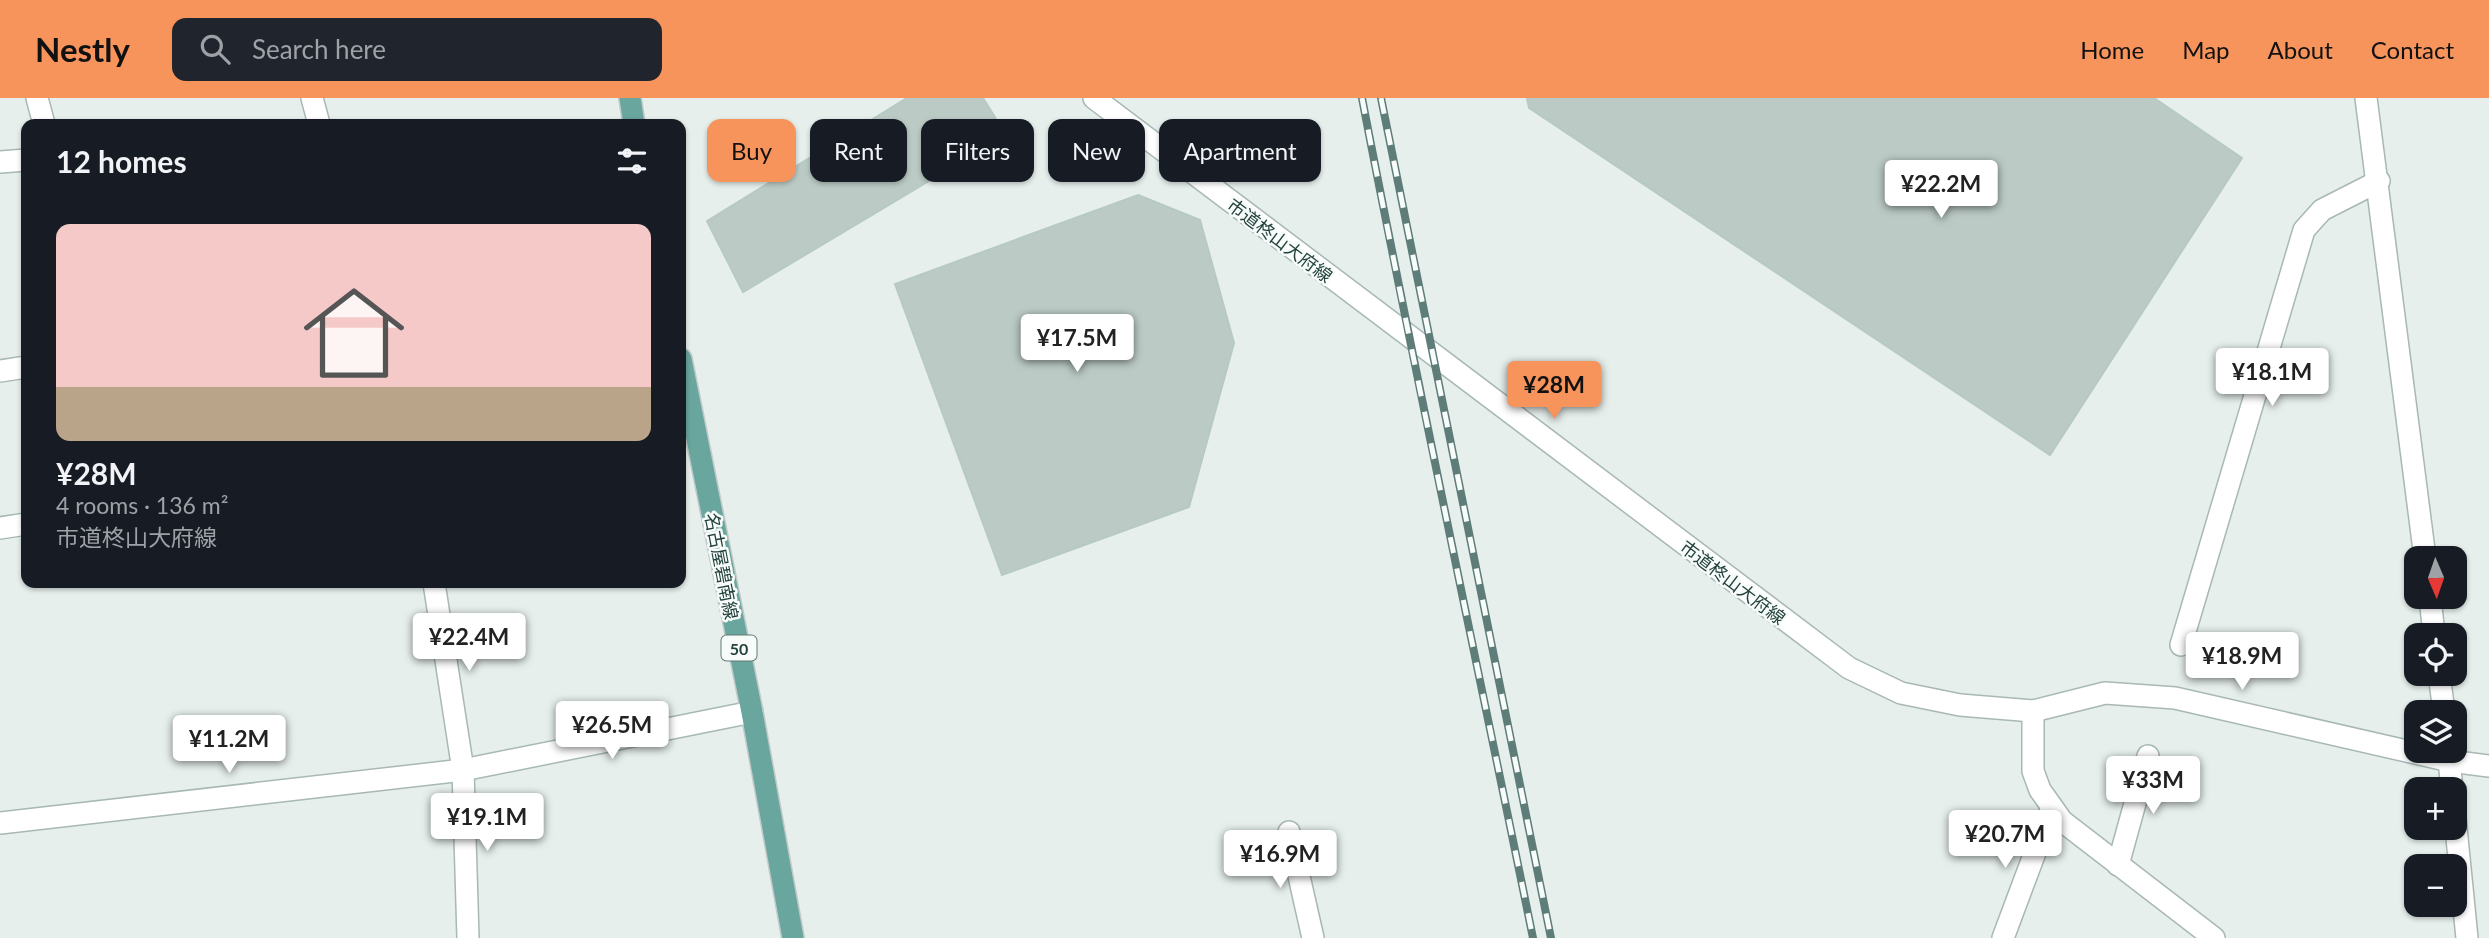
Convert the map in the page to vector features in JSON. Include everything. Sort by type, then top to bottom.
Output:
[{"type":"main road","points":[[630,98],[633,119]]},
{"type":"main road","name":"名古屋碧南線","points":[[686,384],[752,712],[793,938]]},
{"type":"street","points":[[37,98],[43,119]]},
{"type":"street","points":[[312,98],[318,119]]},
{"type":"street","name":"市道柊山大府線","points":[[1094,98],[1849,668],[1901,693],[1960,705],[2033,710],[2105,693],[2175,698],[2404,746]]},
{"type":"street","points":[[2366,98],[2379,181],[2424,546]]},
{"type":"street","points":[[0,162],[21,160]]},
{"type":"street","points":[[2181,645],[2304,230],[2322,210],[2379,181]]},
{"type":"street","points":[[0,371],[21,368]]},
{"type":"street","points":[[0,528],[21,525]]},
{"type":"street","points":[[435,588],[463,770],[468,938]]},
{"type":"street","points":[[2033,710],[2033,771],[2040,790],[2052,807],[2073,831],[2207,936]]},
{"type":"street","points":[[0,823],[463,770],[752,712]]},
{"type":"street","points":[[2118,865],[2148,756]]},
{"type":"street","name":"市道柊山大府線","points":[[2467,760],[2489,766]]},
{"type":"street","points":[[2003,938],[2052,807]]},
{"type":"street","points":[[1289,832],[1313,938]]},
{"type":"street","points":[[2457,840],[2467,938]]},
{"type":"building","points":[[907,98],[983,98],[996,119],[921,119],[921,182],[927,182],[743,292],[707,221],[770,182],[796,182],[796,166],[810,158],[810,182],[907,182],[907,119],[873,119]]},
{"type":"building","points":[[1527,98],[2154,98],[2242,158],[2050,455],[1529,108]]},
{"type":"building","points":[[1138,195],[1200,220],[1234,343],[1189,507],[1002,575],[895,284]]},
{"type":"railway","points":[[1362,98],[1533,938]]},
{"type":"railway","points":[[1381,98],[1551,938]]}]
